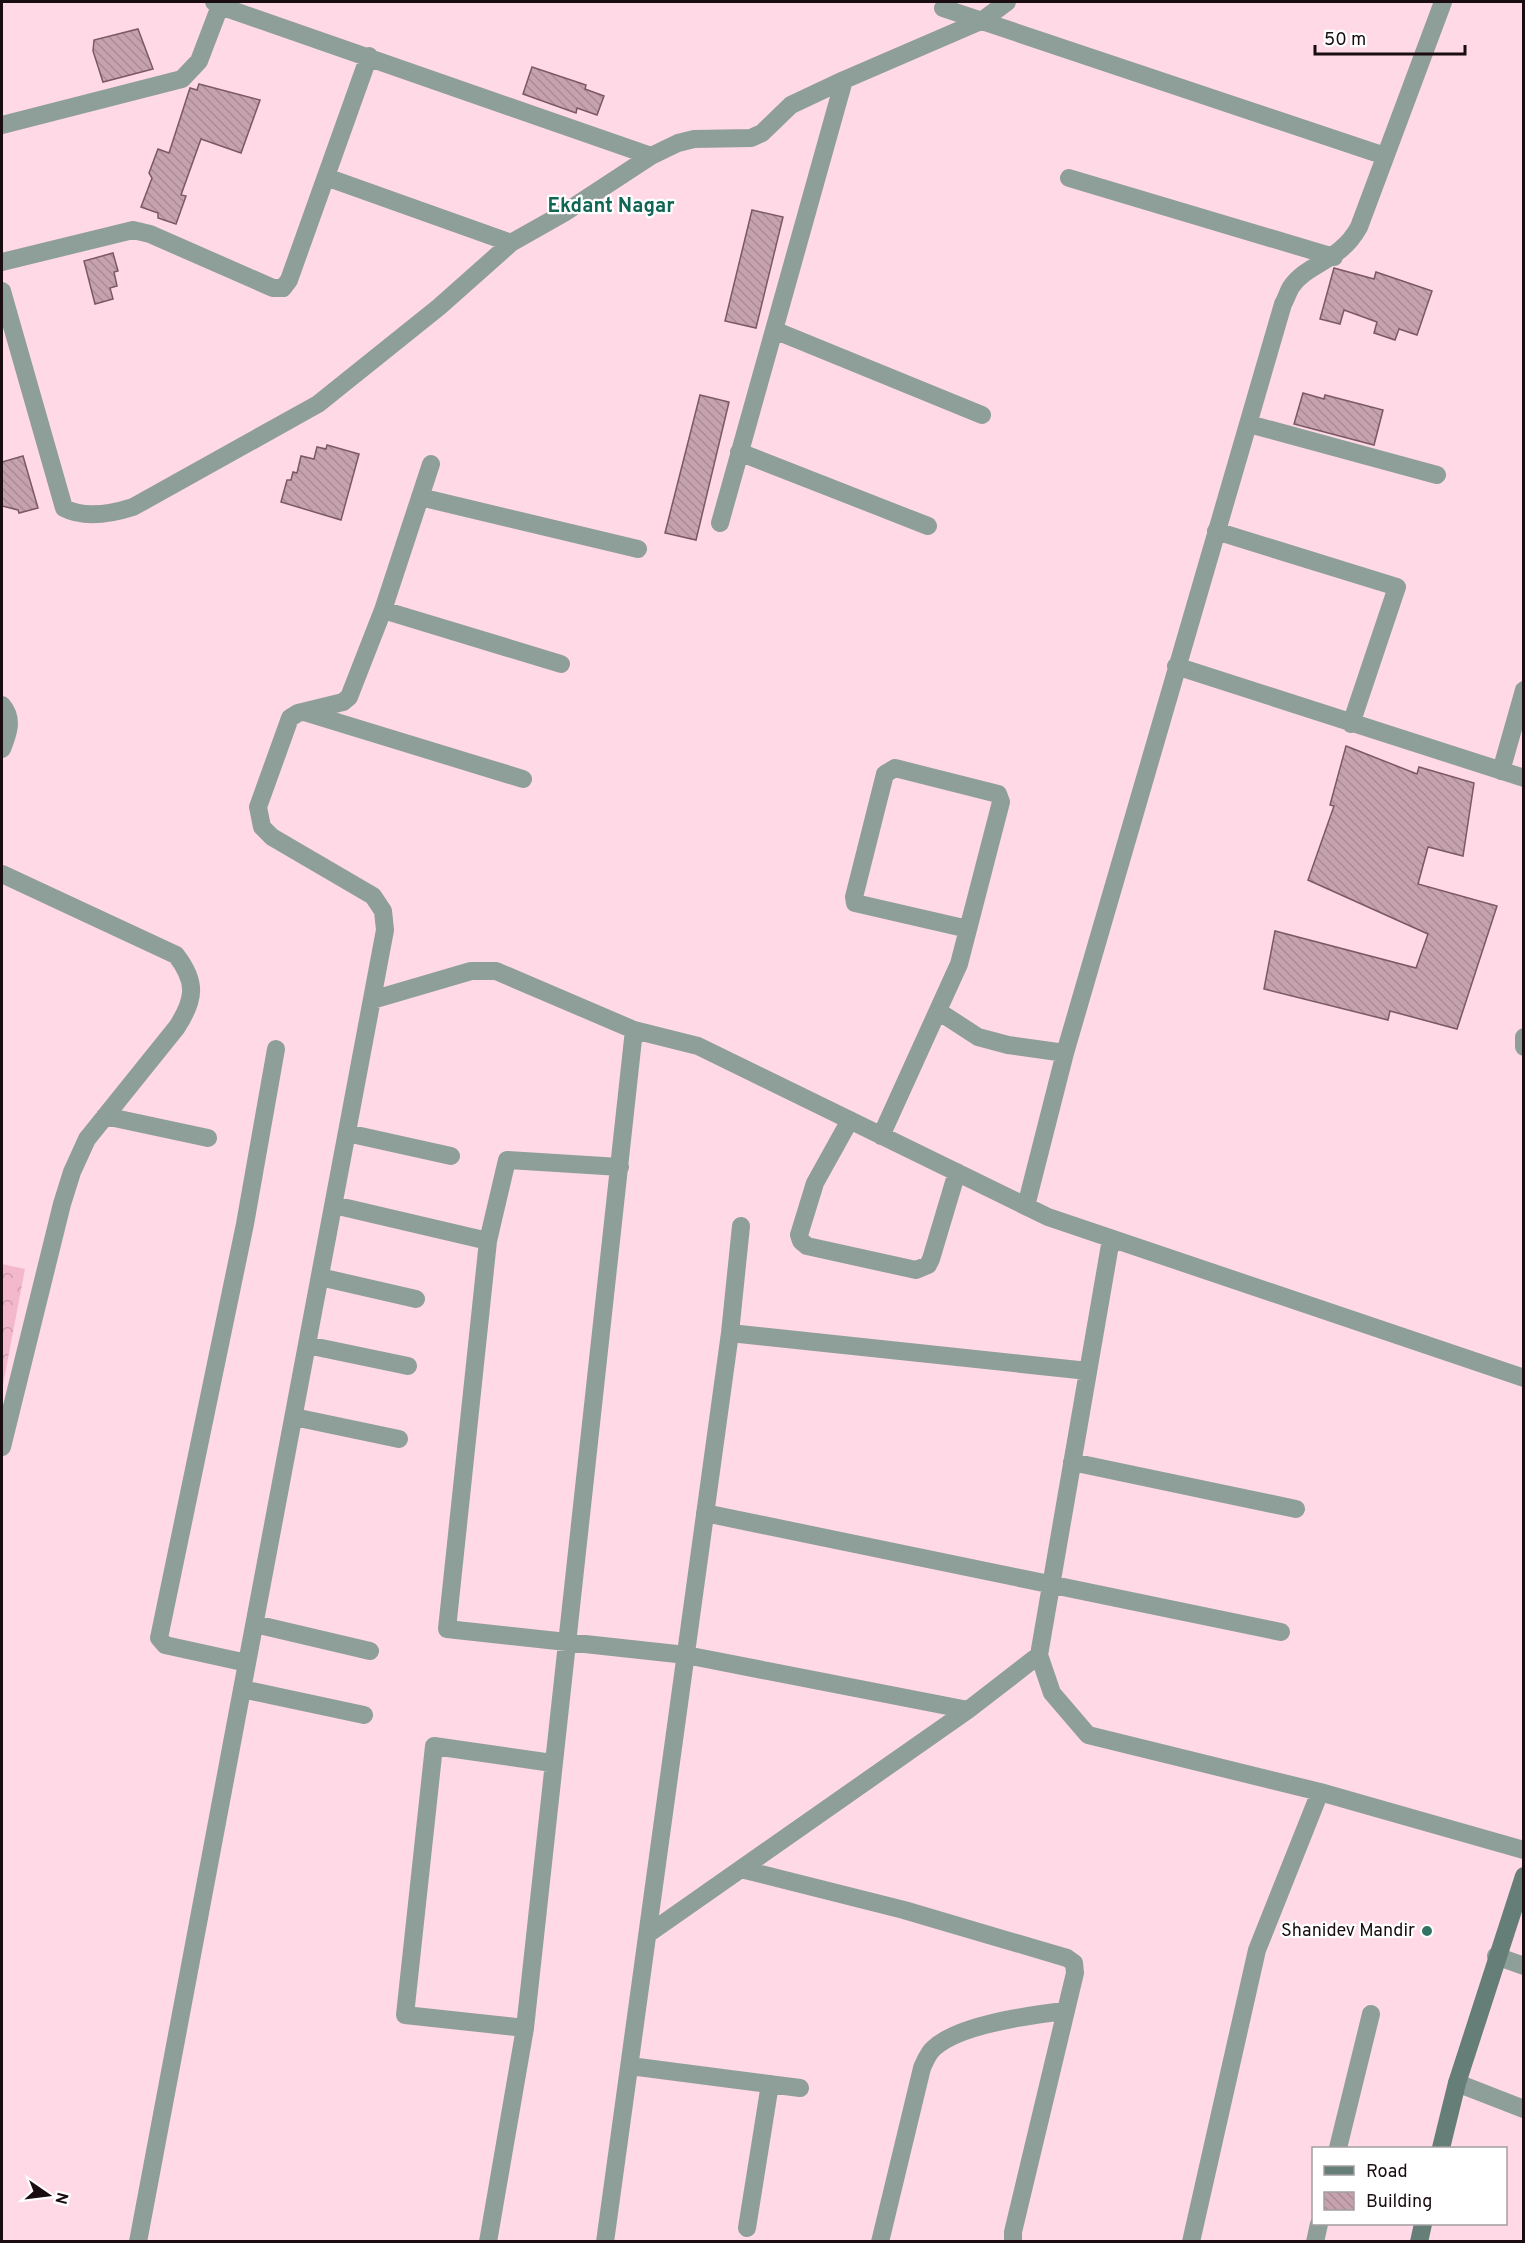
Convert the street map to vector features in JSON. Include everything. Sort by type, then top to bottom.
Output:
[{"type":"street","points":[[2,291],[64,507],[72,512],[100,515],[133,507],[318,404],[440,307],[511,243],[564,213],[651,156],[694,139],[751,138],[762,133],[791,105],[983,20],[1007,2]]},
{"type":"street","points":[[1026,1206],[1065,1053],[1283,304],[1291,286],[1334,257],[1352,240],[1359,227],[1443,2]]},
{"type":"street","points":[[2,125],[182,79],[199,61],[217,4],[651,156]]},
{"type":"street","points":[[943,8],[1385,156]]},
{"type":"street","points":[[2,262],[133,230],[150,234],[273,288],[283,288],[290,280],[369,56]]},
{"type":"street","points":[[720,523],[844,80]]},
{"type":"street","points":[[326,177],[511,243]]},
{"type":"street","points":[[1069,178],[1334,257]]},
{"type":"street","points":[[774,330],[982,415]]},
{"type":"street","points":[[1249,424],[1437,475]]},
{"type":"street","points":[[740,452],[928,526]]},
{"type":"street","points":[[138,2241],[385,930],[383,911],[366,890],[272,837],[259,820],[259,800],[286,724],[294,715],[302,711],[343,702],[349,697],[383,610],[431,464]]},
{"type":"street","points":[[420,497],[638,549]]},
{"type":"street","points":[[1216,531],[1397,587],[1351,724]]},
{"type":"street","points":[[383,610],[561,663]]},
{"type":"street","points":[[1176,666],[1524,778]]},
{"type":"street","points":[[1500,771],[1524,690]]},
{"type":"street","points":[[2,705],[9,715],[10,724],[2,749]]},
{"type":"street","points":[[302,711],[523,779]]},
{"type":"street","points":[[881,1136],[959,964],[968,929],[1000,797],[998,794],[983,790],[895,768],[890,769],[885,774],[854,897],[855,903],[968,929]]},
{"type":"street","points":[[2,874],[176,955],[186,968],[192,993],[189,1008],[177,1027],[87,1139],[72,1172],[2,1447]]},
{"type":"street","points":[[372,1000],[483,969],[507,975],[634,1030],[698,1046],[1048,1217],[1524,1378]]},
{"type":"street","points":[[938,1011],[978,1037],[1008,1045],[1065,1053]]},
{"type":"street","points":[[488,2241],[525,2028],[565,1640],[634,1030]]},
{"type":"street","points":[[1524,1036],[1524,1047]]},
{"type":"street","points":[[247,1663],[165,1645],[159,1638],[244,1224],[276,1049]]},
{"type":"street","points":[[105,1116],[208,1138]]},
{"type":"street","points":[[850,1120],[810,1194],[799,1235],[801,1241],[807,1246],[915,1270],[922,1269],[931,1259],[957,1172]]},
{"type":"street","points":[[347,1133],[451,1156]]},
{"type":"street","points":[[620,1167],[507,1160],[488,1241],[447,1629],[565,1640],[686,1655],[968,1710]]},
{"type":"street","points":[[334,1205],[488,1241]]},
{"type":"street","points":[[605,2241],[730,1333],[741,1226]]},
{"type":"street","points":[[1111,1239],[1039,1655],[1052,1693],[1088,1735],[1320,1792],[1524,1850]]},
{"type":"street","points":[[320,1277],[416,1299]]},
{"type":"street","points":[[730,1333],[1088,1371]]},
{"type":"street","points":[[307,1345],[408,1365]]},
{"type":"street","points":[[294,1417],[399,1439]]},
{"type":"street","points":[[1072,1462],[1296,1509]]},
{"type":"street","points":[[705,1513],[1281,1632]]},
{"type":"street","points":[[255,1624],[370,1651]]},
{"type":"street","points":[[648,1934],[968,1710],[1039,1655]]},
{"type":"street","points":[[242,1689],[364,1715]]},
{"type":"street","points":[[525,2028],[405,2015],[406,2003],[434,1746],[552,1763]]},
{"type":"street","points":[[1191,2241],[1257,1950],[1320,1792]]},
{"type":"street","points":[[741,1869],[904,1910],[1067,1958],[1074,1963],[1075,1973],[1013,2232],[1013,2241]]},
{"type":"street","points":[[1441,2147],[1456,2083],[1524,1876]]},
{"type":"street","points":[[1496,1956],[1524,1966]]},
{"type":"street","points":[[880,2241],[922,2068],[935,2046],[994,2023],[1065,2011]]},
{"type":"street","points":[[1338,2147],[1371,2014]]},
{"type":"street","points":[[630,2066],[800,2088]]},
{"type":"street","points":[[1456,2083],[1524,2109]]},
{"type":"street","points":[[747,2228],[770,2084]]},
{"type":"street","points":[[1315,2241],[1319,2225]]},
{"type":"street","points":[[1419,2241],[1423,2225]]},
{"type":"green space","points":[[2,1264],[25,1269],[2,1390]]},
{"type":"building","points":[[138,29],[153,69],[103,82],[93,51],[94,40]]},
{"type":"building","points":[[532,67],[586,85],[585,89],[604,96],[597,115],[577,108],[576,113],[523,94]]},
{"type":"building","points":[[199,84],[260,100],[241,153],[201,139],[181,195],[186,196],[176,224],[158,218],[158,213],[141,207],[152,178],[149,173],[158,149],[169,153],[190,88],[197,90]]},
{"type":"building","points":[[752,210],[783,217],[756,328],[725,321]]},
{"type":"building","points":[[113,253],[118,271],[114,272],[117,286],[110,288],[113,299],[95,304],[84,261]]},
{"type":"building","points":[[1334,268],[1374,279],[1376,272],[1432,291],[1417,335],[1399,329],[1395,340],[1374,333],[1377,322],[1344,310],[1340,324],[1320,319]]},
{"type":"building","points":[[1303,393],[1324,399],[1325,395],[1383,410],[1374,445],[1294,424]]},
{"type":"building","points":[[700,395],[729,402],[696,540],[665,533]]},
{"type":"building","points":[[327,445],[359,454],[341,520],[281,502],[287,480],[291,480],[293,472],[297,473],[301,456],[314,459],[317,447],[326,449]]},
{"type":"building","points":[[23,456],[38,508],[19,513],[18,510],[2,506],[2,462]]},
{"type":"building","points":[[1346,746],[1417,774],[1419,767],[1474,783],[1463,856],[1428,847],[1418,884],[1497,906],[1457,1029],[1390,1011],[1388,1020],[1264,989],[1275,931],[1416,968],[1428,934],[1308,880],[1334,806],[1330,805]]},
{"type":"place","name":"Shanidev Mandir","points":[[1427,1931]]},
{"type":"district","name":"Ekdant Nagar","points":[[611,207]]}]
